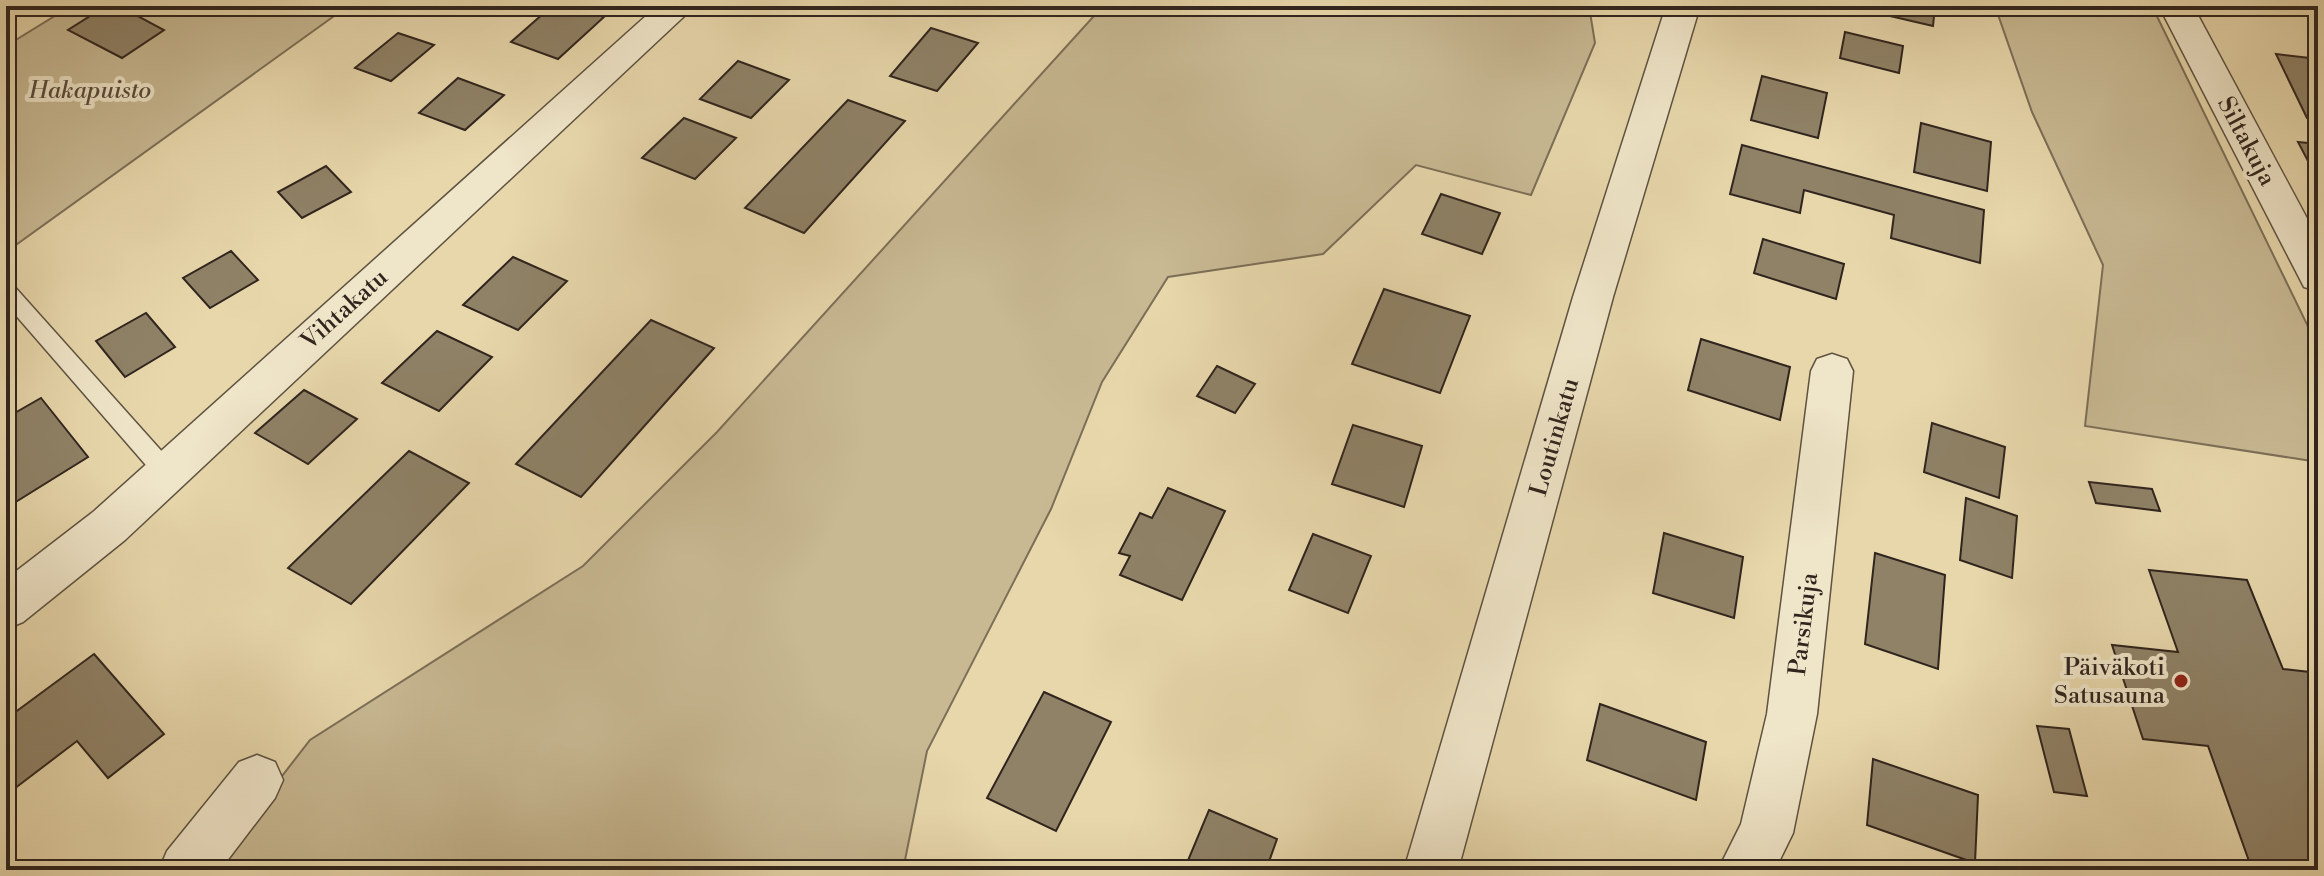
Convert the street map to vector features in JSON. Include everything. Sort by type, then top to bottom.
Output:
[{"type":"street","name":"Vihtakatu","points":[[6,607],[109,526],[678,6]]},
{"type":"street","name":"Loutinkatu","points":[[1431,870],[1593,297],[1683,6]]},
{"type":"street","name":"Siltakuja","points":[[2176,6],[2318,276]]},
{"type":"street","name":"Parsikuja","points":[[1745,870],[1766,833],[1792,714],[1832,371]]},
{"type":"street","points":[[186,870],[257,780]]},
{"type":"lane","points":[[6,290],[166,472]]},
{"type":"green space","name":"Hakapuisto","points":[[71,6],[348,6],[6,252],[6,46]]},
{"type":"green space","points":[[1103,6],[1589,6],[1595,43],[1531,195],[1416,165],[1323,254],[1168,277],[1102,382],[1051,509],[927,751],[903,870],[209,870],[310,740],[583,566],[717,432]]},
{"type":"green space","points":[[1995,6],[2152,6],[2318,347],[2318,462],[2085,426],[2103,265],[2032,112]]},
{"type":"building","points":[[106,6],[119,6],[164,30],[122,58],[68,30]]},
{"type":"building","points":[[552,6],[571,6],[604,17],[558,59],[511,42]]},
{"type":"building","points":[[1847,6],[1935,6],[1933,26]]},
{"type":"building","points":[[2284,6],[2318,6],[2318,15],[2288,12]]},
{"type":"building","points":[[931,28],[978,43],[937,91],[890,76]]},
{"type":"building","points":[[1845,32],[1903,46],[1899,73],[1840,58]]},
{"type":"building","points":[[398,33],[434,45],[391,81],[355,68]]},
{"type":"building","points":[[2276,54],[2318,59],[2318,119],[2307,118]]},
{"type":"building","points":[[738,61],[789,80],[751,118],[700,99]]},
{"type":"building","points":[[1762,76],[1827,93],[1818,138],[1751,120]]},
{"type":"building","points":[[458,78],[504,95],[465,130],[419,113]]},
{"type":"building","points":[[848,100],[905,121],[804,233],[745,208]]},
{"type":"building","points":[[684,118],[736,138],[695,179],[642,158]]},
{"type":"building","points":[[1921,123],[1991,142],[1987,191],[1914,172]]},
{"type":"building","points":[[2298,142],[2318,144],[2318,180]]},
{"type":"building","points":[[1742,145],[1984,210],[1980,263],[1891,238],[1894,215],[1804,190],[1800,213],[1730,194]]},
{"type":"building","points":[[326,166],[351,192],[302,218],[278,192]]},
{"type":"building","points":[[1441,194],[1500,213],[1482,254],[1422,234]]},
{"type":"building","points":[[1763,239],[1844,264],[1836,299],[1754,273]]},
{"type":"building","points":[[231,251],[258,280],[210,308],[183,278]]},
{"type":"building","points":[[513,257],[567,281],[518,330],[463,305]]},
{"type":"building","points":[[1384,289],[1470,316],[1440,393],[1352,364]]},
{"type":"building","points":[[146,313],[175,347],[125,377],[96,341]]},
{"type":"building","points":[[651,320],[714,348],[581,497],[516,464]]},
{"type":"building","points":[[437,331],[492,357],[439,411],[382,383]]},
{"type":"building","points":[[1701,339],[1790,367],[1780,420],[1688,390]]},
{"type":"building","points":[[1217,366],[1255,384],[1235,413],[1197,396]]},
{"type":"building","points":[[304,390],[357,419],[308,464],[255,433]]},
{"type":"building","points":[[41,398],[88,457],[6,508],[6,418]]},
{"type":"building","points":[[1932,423],[2005,447],[1999,498],[1924,472]]},
{"type":"building","points":[[1353,425],[1422,446],[1404,507],[1332,484]]},
{"type":"building","points":[[409,451],[469,483],[351,604],[288,568]]},
{"type":"building","points":[[2089,482],[2152,489],[2160,511],[2096,503]]},
{"type":"building","points":[[1168,488],[1225,511],[1182,600],[1120,575],[1130,556],[1119,553],[1140,513],[1152,518]]},
{"type":"building","points":[[1966,498],[2017,516],[2012,578],[1960,560]]},
{"type":"building","points":[[1664,533],[1743,557],[1734,618],[1653,593]]},
{"type":"building","points":[[1313,534],[1371,556],[1348,613],[1289,590]]},
{"type":"building","points":[[1875,553],[1945,575],[1938,669],[1865,644]]},
{"type":"building","points":[[2149,570],[2247,580],[2283,669],[2318,673],[2318,869],[2249,861],[2208,746],[2143,739],[2112,645],[2178,652]]},
{"type":"building","points":[[94,654],[164,734],[108,778],[77,741],[14,789],[6,780],[6,719]]},
{"type":"building","points":[[1044,692],[1111,722],[1056,831],[987,798]]},
{"type":"building","points":[[1600,704],[1706,742],[1696,800],[1587,760]]},
{"type":"building","points":[[2037,726],[2069,729],[2087,796],[2054,792]]},
{"type":"building","points":[[1873,759],[1978,795],[1975,863],[1867,825]]},
{"type":"building","points":[[1209,810],[1277,839],[1266,870],[1184,870]]},
{"type":"place","name":"Päiväkoti Satusauna","points":[[2181,681]]}]
